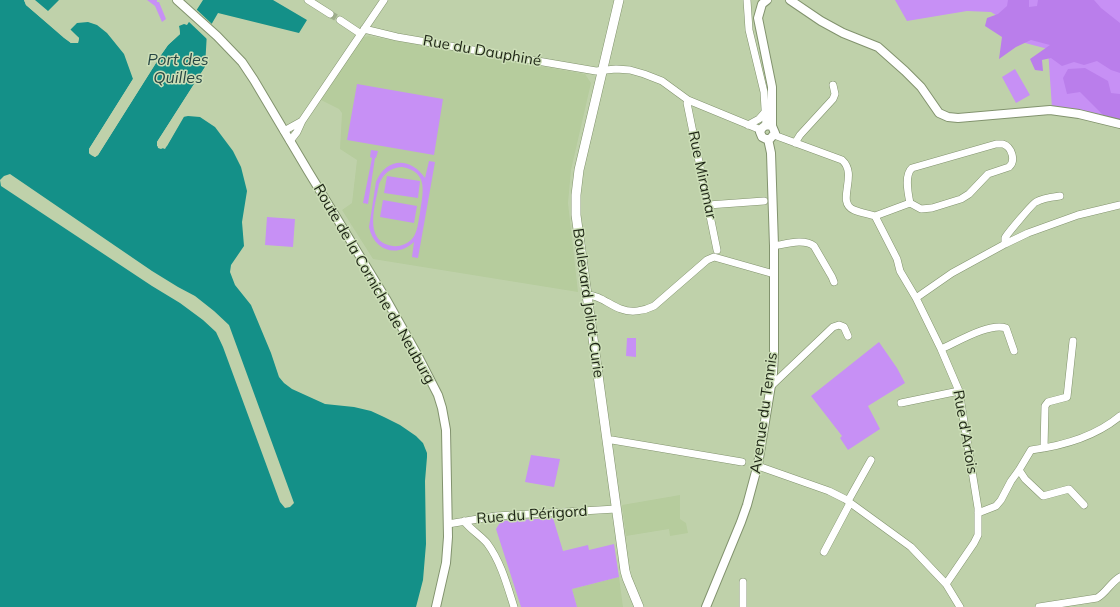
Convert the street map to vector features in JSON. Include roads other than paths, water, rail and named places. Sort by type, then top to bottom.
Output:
[{"type":"main road","name":"Boulevard Joliot-Curie","points":[[619,0],[579,170],[576,195],[576,215],[616,509],[627,578],[639,607]]},
{"type":"street","name":"Route de la Corniche de Neuburg","points":[[177,0],[218,36],[242,62],[254,80],[386,299],[438,395],[446,430],[448,524],[446,563],[436,607]]},
{"type":"street","points":[[308,0],[330,14]]},
{"type":"street","points":[[290,141],[384,0]]},
{"type":"street","points":[[747,0],[749,30],[764,92],[766,127],[761,134],[762,137],[771,137],[795,142],[842,160],[847,165],[849,173],[846,201],[848,206],[854,210],[876,216],[910,203],[921,209],[932,208],[961,198],[969,194],[988,174],[1009,167],[1013,160],[1012,153],[1008,147],[1003,144],[996,144],[912,168],[909,170],[908,175],[908,194],[910,203]]},
{"type":"street","name":"Avenue du Tennis","points":[[706,607],[742,522],[758,466],[774,352],[774,246],[771,137],[775,130],[766,127],[772,88],[758,18],[762,4],[767,0]]},
{"type":"street","points":[[790,0],[821,21],[843,33],[878,47],[905,71],[920,87],[939,113],[948,117],[958,118],[1050,110],[1079,114],[1120,124]]},
{"type":"street","points":[[340,20],[362,32]]},
{"type":"street","name":"Rue du Dauphiné","points":[[362,32],[602,71],[616,69],[630,70],[662,81],[688,100],[748,125],[766,127]]},
{"type":"street","points":[[795,142],[833,99],[835,94],[833,85]]},
{"type":"street","name":"Rue Miramar","points":[[688,100],[687,103],[717,250]]},
{"type":"street","points":[[748,125],[765,112]]},
{"type":"street","points":[[284,131],[302,121]]},
{"type":"street","points":[[1005,244],[1005,238],[1010,230],[1031,205],[1036,201],[1060,196]]},
{"type":"street","points":[[708,205],[764,201]]},
{"type":"street","points":[[916,298],[952,273],[1028,233],[1078,215],[1120,205]]},
{"type":"street","name":"Rue d'Artois","points":[[876,216],[897,259],[900,271],[916,298],[942,349],[959,391],[978,514],[978,535],[946,584]]},
{"type":"street","points":[[774,246],[804,242],[810,243],[814,246],[834,282]]},
{"type":"street","points":[[587,295],[594,295],[622,310],[644,311],[654,306],[706,260],[714,257],[774,274]]},
{"type":"street","points":[[770,388],[833,327],[839,325],[844,327],[848,336]]},
{"type":"street","points":[[942,349],[984,330],[1001,326],[1006,328],[1014,351]]},
{"type":"street","points":[[1044,448],[1045,406],[1048,402],[1067,398],[1073,341]]},
{"type":"street","points":[[902,403],[959,391]]},
{"type":"street","points":[[978,514],[996,506],[1001,500],[1011,481],[1020,470],[1031,450],[1082,438],[1111,424],[1120,416]]},
{"type":"street","points":[[607,441],[612,440],[742,462]]},
{"type":"street","points":[[824,552],[871,460]]},
{"type":"street","points":[[758,466],[829,491],[849,502],[911,547],[946,584],[960,607]]},
{"type":"street","points":[[1020,470],[1025,479],[1043,496],[1069,489],[1084,505]]},
{"type":"street","name":"Rue du Périgord","points":[[448,524],[470,519],[496,516],[616,509]]},
{"type":"street","points":[[464,521],[488,544],[503,574],[514,607]]},
{"type":"street","points":[[1039,607],[1048,607],[1097,598],[1104,594],[1120,577]]},
{"type":"street","points":[[743,582],[743,607]]},
{"type":"water","name":"Port des Quilles","points":[[0,0],[24,0],[26,5],[71,43],[78,43],[79,38],[70,30],[77,23],[88,22],[97,25],[107,33],[124,54],[133,79],[89,149],[89,153],[95,157],[98,155],[161,55],[168,45],[180,34],[179,26],[184,24],[187,25],[203,0],[273,0],[307,20],[299,33],[218,13],[207,32],[205,67],[157,142],[157,146],[165,149],[183,117],[188,116],[200,117],[215,127],[233,151],[241,167],[247,191],[242,222],[244,246],[231,265],[230,272],[235,285],[251,305],[271,353],[279,377],[284,383],[292,389],[325,404],[354,407],[371,411],[400,425],[423,443],[427,453],[425,481],[426,544],[423,580],[416,607],[0,607]]},
{"type":"water","points":[[35,0],[59,0],[48,11]]},
{"type":"tunnel","points":[[330,14],[340,20]]}]
